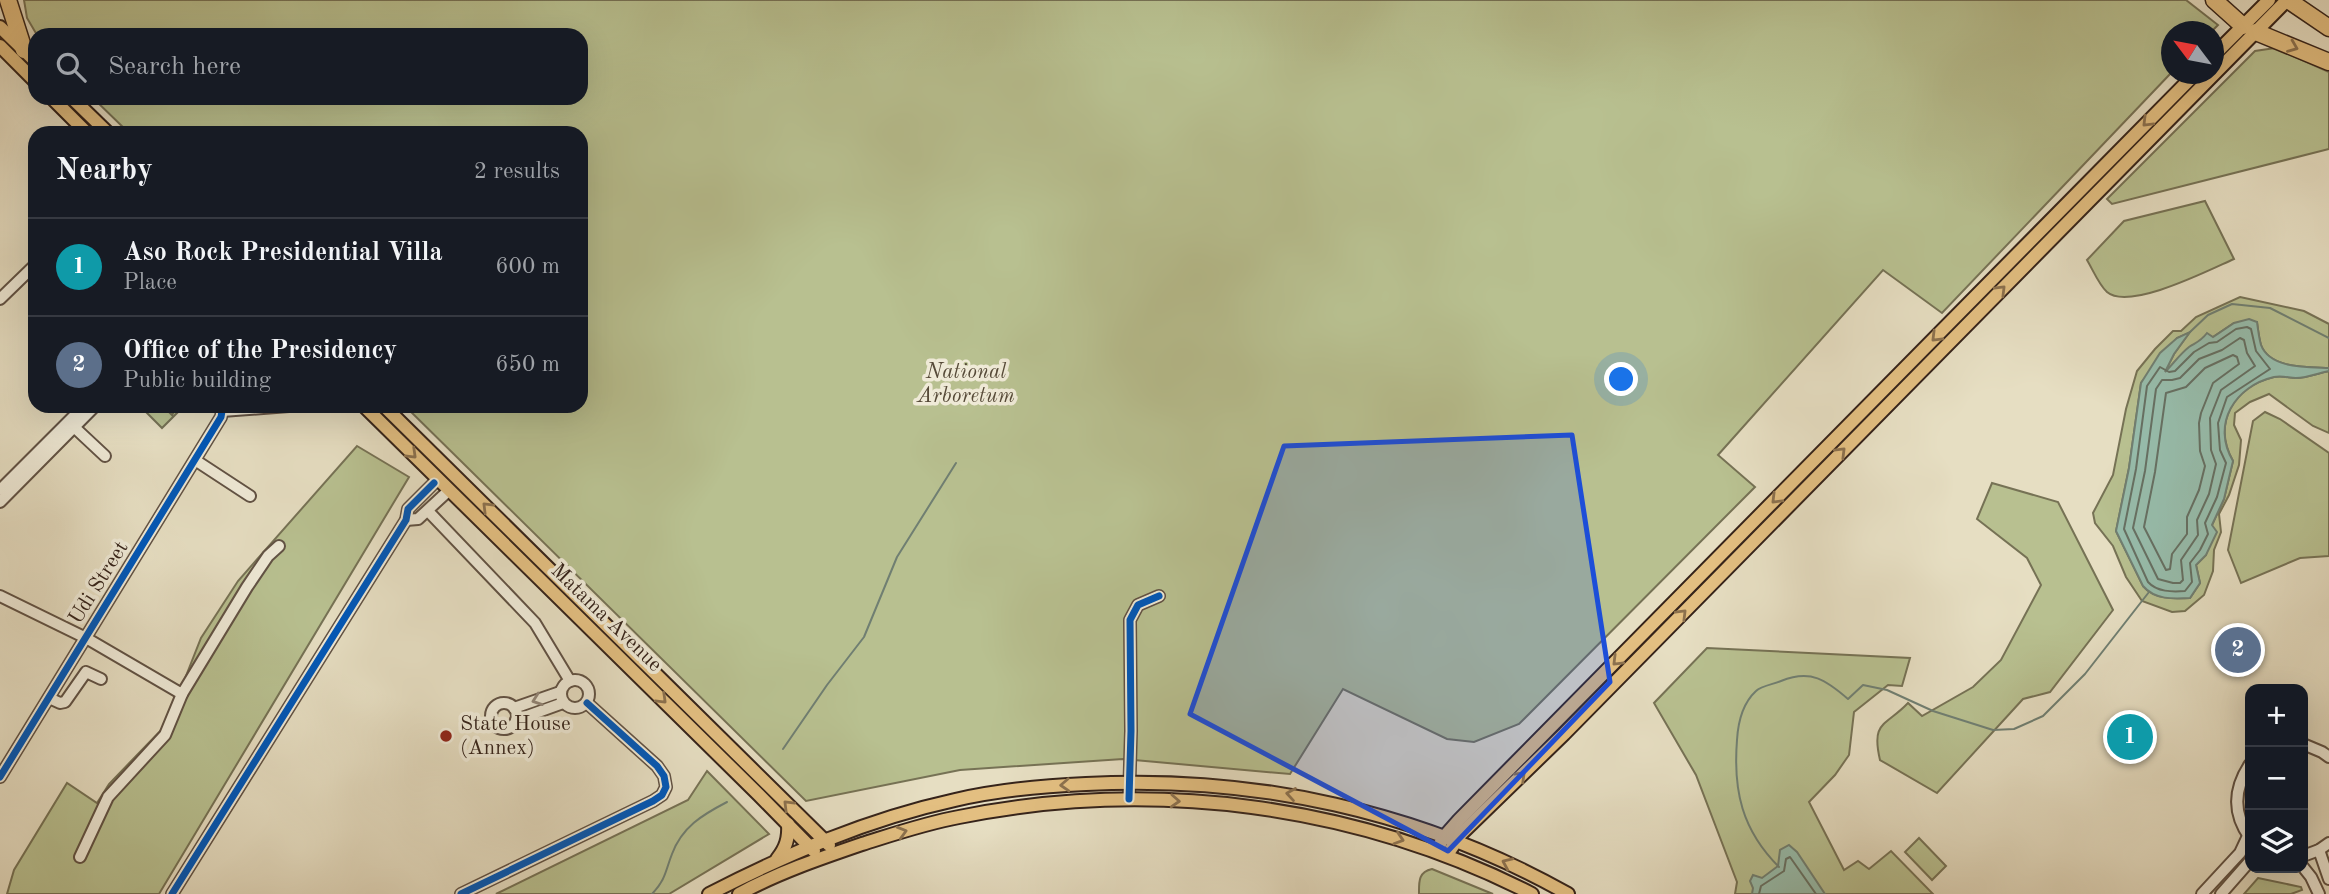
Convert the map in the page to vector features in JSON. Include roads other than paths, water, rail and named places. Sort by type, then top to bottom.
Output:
[{"type":"highway","points":[[8,0],[28,53]]},
{"type":"highway","points":[[2214,0],[2250,29],[2329,62]]},
{"type":"highway","points":[[2278,2],[2329,28]]},
{"type":"main road","points":[[1417,829],[1466,822],[1564,734],[2278,2]]},
{"type":"main road","points":[[0,27],[28,55]]},
{"type":"main road","points":[[2224,48],[2250,29]]},
{"type":"main road","points":[[0,46],[28,74]]},
{"type":"main road","points":[[1441,853],[1466,822],[2185,84]]},
{"type":"main road","points":[[59,105],[80,126]]},
{"type":"main road","points":[[67,113],[72,105]]},
{"type":"main road","points":[[80,105],[101,126]]},
{"type":"main road","name":"Matama Avenue","points":[[371,413],[788,824],[820,859]]},
{"type":"main road","name":"Matama Avenue","points":[[391,413],[837,853]]},
{"type":"main road","points":[[505,545],[514,535]]},
{"type":"main road","points":[[709,894],[809,846],[897,815],[955,800],[1054,785],[1129,782],[1184,783],[1265,790],[1353,807],[1480,851],[1568,894]]},
{"type":"main road","points":[[739,894],[837,853],[958,817],[1054,802],[1129,799],[1219,804],[1289,813],[1372,830],[1441,853],[1532,894]]},
{"type":"main road","points":[[1466,822],[1480,851]]},
{"type":"main road","points":[[776,861],[786,846],[788,824]]},
{"type":"street","points":[[0,299],[28,272]]},
{"type":"street","points":[[0,490],[77,413]]},
{"type":"street","points":[[0,502],[88,413]]},
{"type":"street","name":"Udi Street","points":[[0,777],[222,417],[222,413]]},
{"type":"street","points":[[74,427],[105,456]]},
{"type":"street","points":[[195,460],[250,496]]},
{"type":"street","points":[[172,894],[406,520],[408,509],[434,483]]},
{"type":"street","points":[[406,520],[418,519],[445,494]]},
{"type":"street","points":[[428,511],[535,623],[569,681]]},
{"type":"street","points":[[80,857],[108,797],[165,734],[182,694],[247,587],[279,545]]},
{"type":"street","points":[[0,596],[86,638],[182,694]]},
{"type":"street","points":[[1129,799],[1130,620],[1138,605],[1159,596]]},
{"type":"street","points":[[49,698],[60,704],[65,702],[86,672],[101,680]]},
{"type":"street","points":[[579,680],[586,685],[589,694],[587,703],[575,709],[569,708],[562,698],[562,687],[569,681],[579,680]]},
{"type":"street","points":[[514,708],[562,698]]},
{"type":"street","points":[[516,720],[514,708],[507,703],[498,704],[492,709],[491,718],[495,726],[503,729],[562,698]]},
{"type":"street","points":[[461,894],[627,815],[662,795],[666,787],[664,776],[657,766],[587,703]]},
{"type":"street","points":[[2308,746],[2327,753]]},
{"type":"street","points":[[2245,771],[2237,792],[2236,807],[2245,830]]},
{"type":"street","points":[[2308,854],[2329,843]]},
{"type":"street","points":[[2203,894],[2245,844]]},
{"type":"street","points":[[2319,850],[2329,879]]},
{"type":"street","points":[[2221,894],[2245,867]]},
{"type":"street","points":[[2308,873],[2319,894]]},
{"type":"water","points":[[2249,319],[2257,322],[2261,345],[2272,359],[2301,367],[2329,368],[2329,371],[2300,378],[2274,377],[2248,389],[2238,398],[2226,421],[2227,447],[2233,461],[2224,499],[2212,525],[2217,532],[2206,555],[2196,565],[2200,583],[2190,598],[2153,594],[2143,586],[2116,531],[2129,468],[2141,383],[2160,353],[2177,338],[2190,332],[2165,372],[2207,333],[2213,337],[2234,323]]},
{"type":"water","points":[[1789,845],[1797,852],[1825,894],[1752,894],[1750,881],[1753,875],[1762,878],[1778,866],[1780,850]]},
{"type":"waterway","points":[[2190,332],[2208,315],[2232,304],[2270,308],[2329,338]]},
{"type":"waterway","points":[[783,749],[864,637],[897,557],[956,463]]},
{"type":"waterway","points":[[1779,867],[1756,839],[1748,824],[1739,793],[1736,759],[1740,720],[1748,701],[1758,689],[1792,678],[1810,676],[1832,686],[1848,699],[1863,685],[1887,690],[1933,711],[1993,730],[2014,729],[2043,716],[2085,674],[2149,592]]},
{"type":"waterway","points":[[652,894],[663,879],[681,836],[701,817],[727,802]]},
{"type":"place","name":"Office of the Presidency","points":[[2238,650]]},
{"type":"place","name":"State House (Annex)","points":[[446,736]]},
{"type":"place","name":"Aso Rock Presidential Villa","points":[[2130,737]]},
{"type":"park label","name":"National Arboretum","points":[[966,384]]}]
